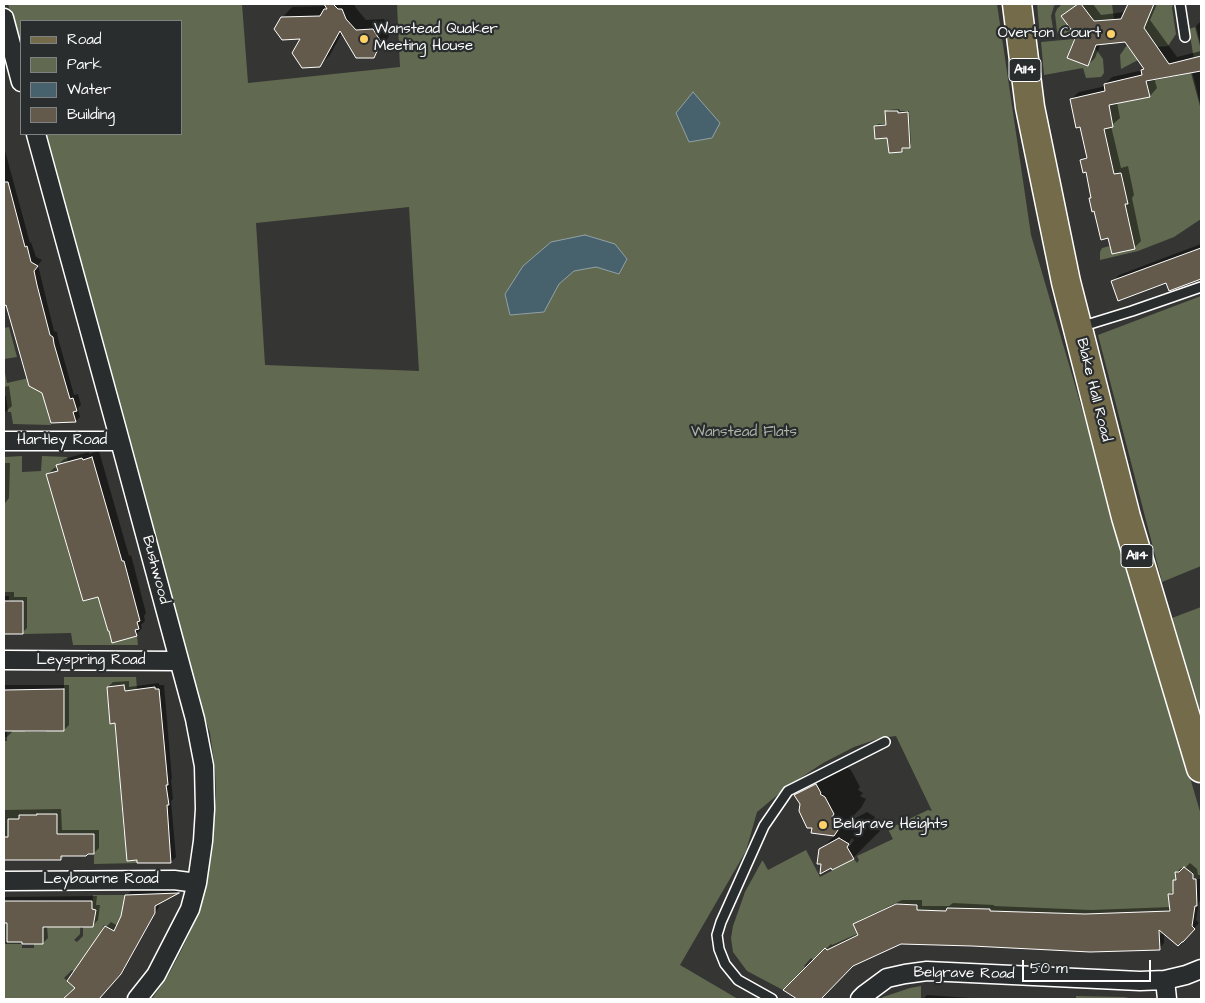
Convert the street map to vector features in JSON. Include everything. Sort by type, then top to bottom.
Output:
[{"type":"main road","name":"Blake Hall Road","points":[[1017,4],[1030,106],[1064,278],[1126,517],[1201,768]]},
{"type":"street","points":[[4,18],[20,78]]},
{"type":"street","name":"Bushwood","points":[[36,135],[195,719],[204,766],[205,808],[203,841],[197,883],[190,909],[156,975],[137,999]]},
{"type":"street","name":"Hartley Road","points":[[4,440],[120,441]]},
{"type":"street","name":"Leyspring Road","points":[[4,660],[179,661]]},
{"type":"street","name":"Leybourne Road","points":[[4,881],[174,880],[197,883]]},
{"type":"street","name":"Belgrave Road","points":[[860,999],[887,978],[927,971],[1140,981],[1165,980],[1201,969]]},
{"type":"street","points":[[1165,980],[1167,999]]},
{"type":"lane","points":[[1180,4],[1185,37]]},
{"type":"lane","points":[[1077,327],[1132,311],[1201,287]]},
{"type":"lane","points":[[772,999],[738,980],[725,964],[719,949],[718,935],[720,922],[764,826],[788,791],[885,742]]},
{"type":"green space","name":"Wanstead Flats","points":[[8,4],[242,4],[248,83],[400,67],[397,4],[997,4],[1031,235],[1201,815],[1201,879],[1193,879],[1193,872],[1189,872],[1186,868],[1175,873],[1176,880],[1173,894],[1169,894],[1170,908],[1163,917],[1164,933],[1160,935],[1156,912],[1083,914],[994,911],[993,943],[990,909],[947,908],[945,941],[917,910],[917,905],[895,904],[894,917],[835,946],[840,957],[837,959],[825,948],[813,960],[811,958],[783,990],[747,971],[733,952],[731,938],[733,926],[745,892],[762,861],[768,870],[806,850],[820,877],[854,859],[857,863],[859,860],[857,856],[893,839],[888,829],[928,810],[932,811],[896,736],[880,738],[854,747],[823,763],[787,787],[757,812],[746,851],[680,965],[738,999],[152,999],[169,974],[196,919],[210,863],[216,795],[215,769],[210,733],[44,135],[182,135],[182,20],[20,20],[20,48]],"holes":[[[409,207],[419,371],[265,365],[256,223]]]},
{"type":"green space","points":[[1037,4],[1057,4],[1054,6],[1051,16],[1054,35],[1040,36]]},
{"type":"green space","points":[[1062,4],[1078,4],[1061,16],[1072,31],[1060,35],[1057,31],[1055,14]]},
{"type":"green space","points":[[1081,4],[1112,4],[1114,19],[1094,21]]},
{"type":"green space","points":[[1146,4],[1173,4],[1176,34],[1168,46],[1157,47],[1144,28],[1152,7]]},
{"type":"green space","points":[[1195,27],[1201,50],[1201,70],[1196,72],[1189,29]]},
{"type":"green space","points":[[1074,39],[1067,58],[1088,66],[1095,48],[1103,59],[1104,73],[1101,77],[1086,78],[1083,68],[1044,75],[1041,42]]},
{"type":"green space","points":[[1127,45],[1138,60],[1121,69],[1120,55]]},
{"type":"green space","points":[[1191,73],[1201,110],[1201,219],[1174,237],[1138,251],[1100,260],[1102,248],[1110,246],[1112,254],[1135,249],[1110,208],[1128,203],[1121,173],[1110,175],[1091,132],[1113,126],[1109,105],[1150,97],[1147,82]]},
{"type":"green space","points":[[1201,296],[1201,566],[1162,582],[1098,335]]},
{"type":"green space","points":[[9,327],[17,357],[4,359],[4,328]]},
{"type":"green space","points":[[4,368],[7,383],[29,378],[41,387],[51,425],[13,424],[11,412],[8,412],[6,396],[4,396]]},
{"type":"green space","points":[[22,456],[22,472],[41,471],[42,456],[67,457],[68,462],[56,465],[58,471],[46,474],[63,532],[88,537],[66,544],[73,570],[108,561],[77,579],[83,601],[105,595],[104,617],[108,631],[137,636],[138,645],[73,645],[71,633],[23,634],[23,601],[9,601],[9,596],[4,596],[5,457]]},
{"type":"green space","points":[[1201,607],[1201,713],[1172,618]]},
{"type":"green space","points":[[64,677],[136,677],[137,689],[125,691],[124,685],[107,687],[110,724],[136,721],[115,726],[120,776],[140,774],[120,783],[124,834],[137,832],[138,839],[125,840],[127,861],[137,860],[137,863],[94,864],[94,834],[64,834],[63,858],[61,858],[61,838],[57,837],[57,814],[37,814],[37,837],[30,837],[30,815],[19,815],[19,819],[8,819],[8,837],[4,837],[4,741],[7,741],[7,730],[24,712],[25,732],[46,732],[46,712],[54,712],[54,731],[64,731]]},
{"type":"green space","points":[[93,895],[125,895],[120,934],[104,925],[101,931],[117,939],[129,960],[125,968],[90,949],[84,979],[72,970],[64,978],[75,988],[66,999],[4,999],[4,923],[22,923],[22,948],[34,948],[34,944],[43,944],[43,926],[79,927],[81,901],[80,934],[74,940],[77,942],[83,936],[83,921],[94,922],[96,910],[92,909]]},
{"type":"green space","points":[[921,986],[921,999],[880,999],[910,988]]},
{"type":"green space","points":[[1076,996],[1124,997],[1134,999],[1076,999]]},
{"type":"water","points":[[693,92],[720,123],[712,138],[689,142],[676,113]]},
{"type":"water","points":[[585,235],[615,244],[627,259],[619,274],[596,267],[574,271],[559,284],[544,312],[510,315],[505,294],[523,266],[551,242]]},
{"type":"building","name":"Wanstead Quaker Meeting House","points":[[324,4],[333,4],[338,9],[342,9],[346,19],[356,30],[373,29],[381,42],[374,58],[356,58],[340,31],[320,67],[302,68],[292,53],[300,39],[282,40],[274,29],[281,17],[320,16],[324,9],[327,9]]},
{"type":"building","points":[[1078,4],[1081,4],[1094,21],[1121,19],[1128,4],[1154,4],[1144,28],[1169,64],[1201,56],[1201,71],[1146,81],[1150,97],[1109,105],[1113,127],[1104,129],[1114,174],[1121,173],[1128,204],[1125,204],[1135,249],[1112,254],[1108,238],[1101,240],[1094,211],[1092,212],[1086,172],[1083,173],[1080,160],[1087,158],[1080,127],[1076,128],[1070,99],[1105,91],[1104,84],[1142,75],[1141,70],[1144,69],[1125,42],[1096,45],[1088,66],[1067,58],[1076,36],[1061,16]]},
{"type":"building","points":[[885,111],[908,112],[910,148],[902,148],[902,152],[889,153],[887,138],[875,139],[874,126],[886,125]]},
{"type":"building","points":[[4,182],[8,182],[25,247],[27,246],[31,262],[38,266],[34,271],[37,285],[70,399],[73,398],[77,411],[73,412],[76,422],[51,423],[42,393],[29,386],[6,305],[4,306]]},
{"type":"building","points":[[1201,248],[1201,279],[1169,291],[1166,283],[1118,301],[1111,281]]},
{"type":"building","points":[[92,457],[140,621],[137,622],[139,629],[135,630],[137,636],[112,643],[98,597],[83,601],[46,474],[58,471],[56,465]]},
{"type":"building","points":[[4,601],[23,601],[23,634],[4,634]]},
{"type":"building","points":[[124,685],[125,691],[155,687],[155,689],[159,689],[168,785],[166,785],[169,805],[167,805],[171,863],[137,863],[137,860],[127,861],[115,723],[110,724],[107,687]]},
{"type":"building","points":[[64,689],[64,731],[4,731],[4,690]]},
{"type":"building","points":[[816,784],[820,794],[825,797],[834,814],[832,817],[837,821],[835,823],[840,827],[834,836],[811,833],[812,828],[807,828],[799,811],[800,804],[794,795]]},
{"type":"building","points":[[57,814],[57,834],[94,834],[94,854],[86,856],[61,856],[61,860],[4,860],[4,837],[8,837],[8,819],[19,819],[19,815]]},
{"type":"building","points":[[839,838],[849,844],[847,847],[854,859],[820,874],[821,864],[817,864],[819,849]]},
{"type":"building","points":[[1184,867],[1193,874],[1193,879],[1196,879],[1197,906],[1195,906],[1192,926],[1195,929],[1178,946],[1159,930],[1160,950],[1090,952],[901,944],[853,966],[821,999],[797,999],[783,990],[825,948],[827,950],[858,935],[853,924],[896,904],[917,905],[917,910],[946,911],[947,908],[1085,914],[1170,911],[1168,894],[1173,894],[1173,880],[1176,880],[1175,872],[1179,872]]},
{"type":"building","points":[[179,893],[155,906],[155,913],[121,974],[99,999],[63,999],[75,988],[67,981],[105,926],[114,931],[121,916],[125,895]]},
{"type":"building","points":[[4,901],[92,901],[92,909],[96,910],[93,927],[43,927],[43,944],[7,942],[7,923],[4,923]]},
{"type":"place","name":"Overton Court","points":[[1111,34]]},
{"type":"place","name":"Wanstead Quaker Meeting House","points":[[364,39]]},
{"type":"place","name":"Belgrave Heights","points":[[823,825]]}]
